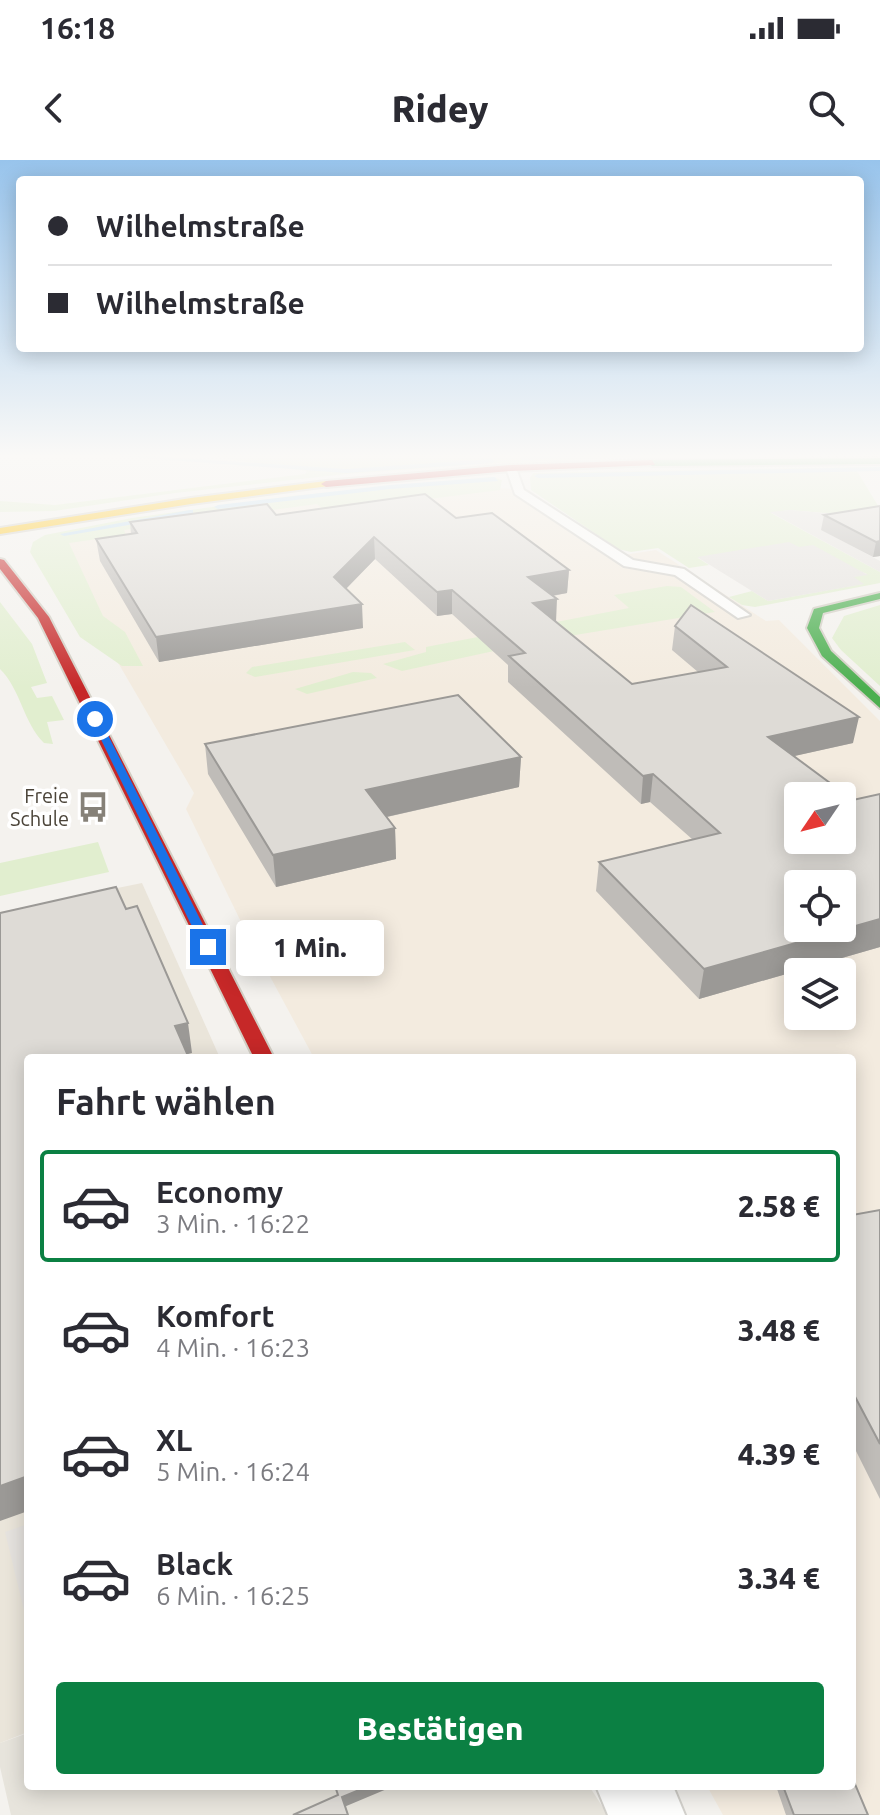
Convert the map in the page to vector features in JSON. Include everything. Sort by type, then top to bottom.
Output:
[{"type":"street","points":[[0,562],[43,617],[262,1054]]},
{"type":"street","points":[[880,596],[818,611],[813,620],[813,634],[880,704]]},
{"type":"street","points":[[635,1790],[647,1815]]},
{"type":"lane","points":[[583,533],[629,563],[679,572],[743,615]]},
{"type":"shaded area","points":[[79,533],[592,533],[623,555],[656,550],[766,621],[779,620],[880,721],[880,1815],[723,1815],[709,1790],[856,1790],[856,1054],[312,1054],[245,930],[186,809],[194,793],[50,546],[59,536]]},
{"type":"shaded area","points":[[809,533],[828,533],[880,561],[880,572]]},
{"type":"shaded area","points":[[789,542],[799,547],[813,545],[868,575],[854,577],[864,584],[768,601],[697,557]]},
{"type":"shaded area","points":[[142,883],[218,1054],[24,1054],[24,1734],[0,1743],[0,912]]},
{"type":"shaded area","points":[[24,1525],[24,1610],[5,1532]]},
{"type":"shaded area","points":[[24,1734],[24,1790],[592,1790],[608,1815],[11,1815],[0,1767],[0,1743]]},
{"type":"green space","points":[[125,533],[69,543],[103,616],[125,632],[143,666],[122,666],[80,637],[30,552],[33,542],[45,535]]},
{"type":"green space","points":[[595,533],[808,533],[880,572],[880,583],[755,607],[742,605],[729,597],[752,591],[768,601],[862,584],[852,577],[867,574],[799,547],[698,558],[709,565],[689,568],[658,548],[631,552],[618,549]]},
{"type":"green space","points":[[667,586],[681,587],[715,612],[545,640],[402,671],[383,664],[426,652],[426,647],[629,608],[614,595]]},
{"type":"green space","points":[[0,602],[32,644],[47,683],[31,687],[37,698],[52,696],[64,720],[47,722],[53,744],[44,743],[37,735],[13,686],[0,669]]},
{"type":"green space","points":[[880,605],[880,686],[832,638],[844,616]]},
{"type":"green space","points":[[405,642],[415,650],[255,677],[246,673],[252,667]]},
{"type":"green space","points":[[353,672],[371,673],[377,678],[307,694],[295,689]]},
{"type":"green space","points":[[98,842],[109,872],[0,896],[0,863]]},
{"type":"building","points":[[135,533],[519,533],[569,570],[528,577],[557,599],[533,603],[632,684],[727,667],[675,626],[691,605],[859,717],[768,737],[829,782],[784,782],[784,854],[856,854],[856,799],[880,794],[880,919],[856,926],[856,870],[784,870],[784,942],[799,942],[704,969],[599,862],[720,833],[653,774],[643,776],[509,656],[525,653],[452,590],[437,592],[374,537],[334,577],[362,604],[156,637],[96,539]]},
{"type":"building","points":[[859,533],[880,533],[880,541]]},
{"type":"building","points":[[458,695],[521,757],[366,790],[395,828],[273,855],[205,744]]},
{"type":"building","points":[[116,887],[126,909],[137,906],[188,1023],[175,1026],[187,1054],[24,1054],[24,1477],[0,1486],[0,913]]},
{"type":"building","points":[[880,1210],[880,1444],[856,1399],[856,1214]]},
{"type":"building","points":[[856,1786],[868,1815],[794,1815],[785,1790],[856,1790]]},
{"type":"building","points":[[336,1790],[359,1790],[342,1797],[348,1815],[293,1815],[338,1795]]},
{"type":"waterway","points":[[64,534],[68,533]]},
{"type":"traffic: fast","points":[[880,596],[818,611],[813,628],[826,653],[880,704]]},
{"type":"traffic: jam","points":[[0,562],[43,617],[262,1054]]},
{"type":"place","name":"Freie Schule","points":[[93,807]]},
{"type":"route","points":[[95,719],[208,947]]}]
